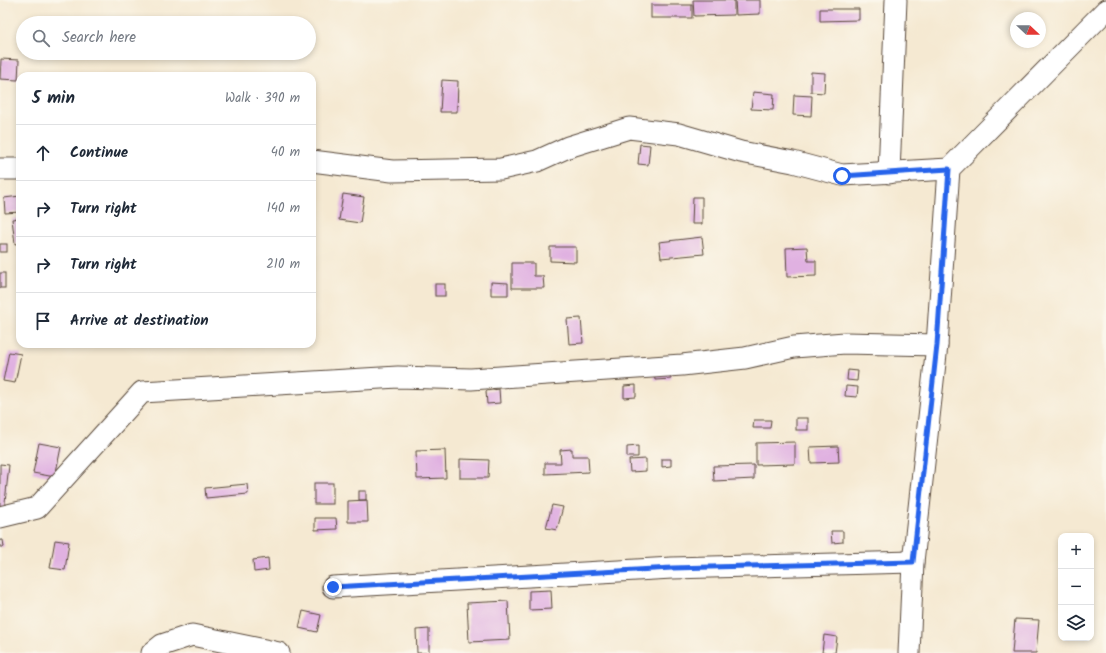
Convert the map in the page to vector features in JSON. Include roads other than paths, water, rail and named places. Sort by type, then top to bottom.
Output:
[{"type":"street","points":[[889,173],[896,0]]},
{"type":"street","points":[[909,653],[913,562],[937,345],[949,169],[1106,10]]},
{"type":"street","points":[[316,162],[392,171],[501,169],[537,161],[568,147],[629,128],[679,134],[741,152],[793,162],[842,176],[949,169]]},
{"type":"street","points":[[0,169],[16,169]]},
{"type":"street","points":[[0,517],[37,508],[142,392],[398,377],[471,379],[682,365],[745,358],[794,347],[845,343],[937,345]]},
{"type":"street","points":[[333,587],[672,568],[913,562]]},
{"type":"street","points":[[152,653],[162,645],[192,635],[279,653]]}]
